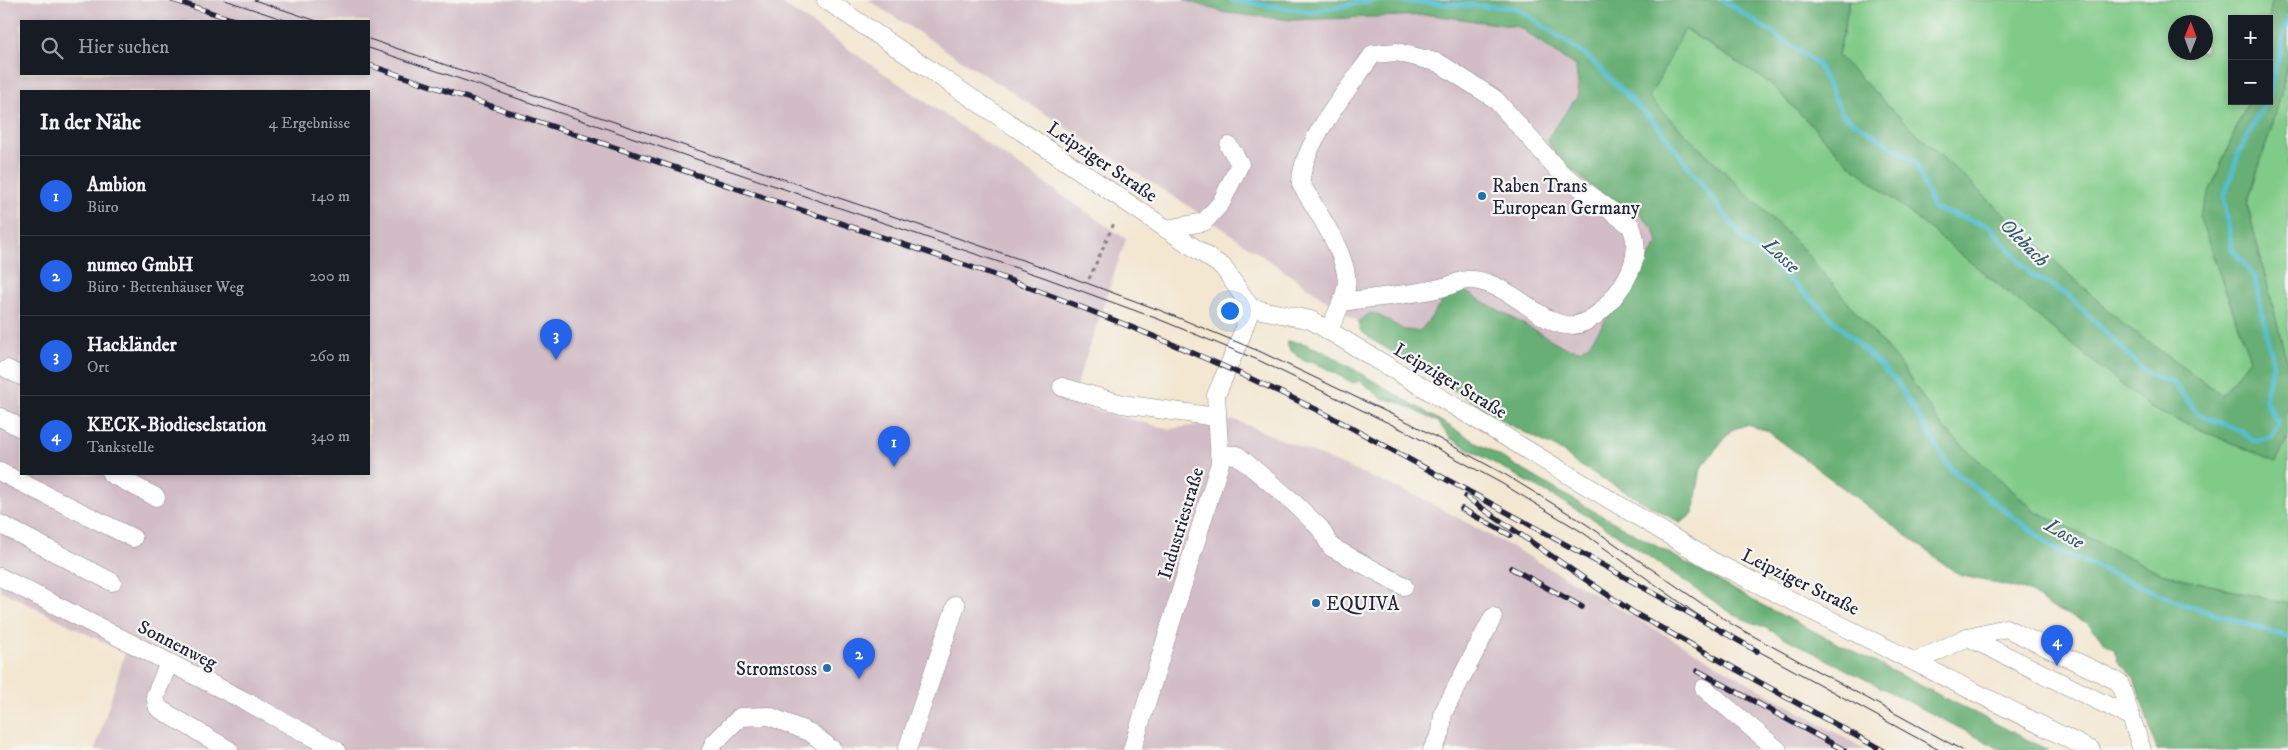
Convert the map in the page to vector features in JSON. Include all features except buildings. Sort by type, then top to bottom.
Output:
[{"type":"street","name":"Leipziger Straße","points":[[826,0],[1223,267],[1251,308],[1311,320],[1712,561],[2091,750]]},
{"type":"street","points":[[1328,331],[1347,287],[1347,274],[1341,256],[1302,184],[1301,171],[1314,141],[1373,54],[1397,52],[1439,63],[1495,99],[1560,172],[1631,226],[1636,238],[1637,254],[1629,276],[1614,298],[1594,320],[1570,326],[1540,315],[1500,289],[1473,280],[1461,281],[1444,287],[1342,302]]},
{"type":"street","points":[[1166,229],[1204,222],[1222,203],[1240,164],[1229,146]]},
{"type":"street","name":"Industriestraße","points":[[1132,750],[1220,463],[1216,395],[1239,342],[1251,308]]},
{"type":"street","points":[[1062,387],[1122,404],[1216,417]]},
{"type":"street","points":[[0,418],[20,428]]},
{"type":"street","points":[[1219,454],[1236,455],[1292,501],[1320,528],[1331,547],[1404,586]]},
{"type":"street","points":[[0,472],[133,538]]},
{"type":"street","points":[[113,475],[156,497]]},
{"type":"street","points":[[0,524],[112,582]]},
{"type":"street","name":"Sonnenweg","points":[[0,578],[336,750]]},
{"type":"street","points":[[907,750],[956,605]]},
{"type":"street","points":[[1432,750],[1441,733],[1443,713],[1494,617]]},
{"type":"street","points":[[1915,662],[1968,637],[2006,628],[2118,682],[2142,750]]},
{"type":"street","points":[[1968,637],[2131,717]]},
{"type":"street","points":[[169,663],[155,696],[158,708],[229,750]]},
{"type":"street","points":[[1704,688],[1773,749]]},
{"type":"street","points":[[711,750],[714,743],[740,717],[769,716],[810,733],[833,750]]},
{"type":"path","points":[[1089,280],[1115,221]]},
{"type":"shaded area","points":[[0,0],[777,0],[1126,239],[1070,404],[1168,429],[1235,420],[1423,499],[1519,551],[1866,750],[95,750],[125,653],[0,590]]},
{"type":"shaded area","points":[[868,0],[1184,0],[1226,13],[1353,19],[1432,15],[1519,27],[1576,67],[1579,94],[1548,139],[1596,190],[1636,211],[1654,229],[1658,243],[1590,343],[1581,350],[1566,348],[1438,306],[1431,320],[1419,331],[1404,330],[1377,314],[1370,313],[1358,322],[1219,226]]},
{"type":"green space","points":[[1184,0],[1850,0],[1838,56],[1914,131],[2122,323],[2222,395],[2250,359],[2199,216],[2246,105],[2273,105],[2273,15],[2270,15],[2272,0],[2288,0],[2288,64],[2276,113],[2247,204],[2288,366],[2288,437],[2276,462],[2152,409],[1847,162],[1770,83],[1685,29],[1649,98],[1801,247],[1900,364],[1944,429],[2035,511],[2161,573],[2288,604],[2288,750],[2157,750],[2134,678],[2118,662],[2114,649],[2107,645],[2088,623],[2048,606],[2029,591],[1959,575],[1766,430],[1746,425],[1731,430],[1701,468],[1693,514],[1680,523],[1574,462],[1562,451],[1508,424],[1371,339],[1360,330],[1358,322],[1370,313],[1377,314],[1404,330],[1419,331],[1438,306],[1448,297],[1464,291],[1566,348],[1581,350],[1590,343],[1658,243],[1654,229],[1636,211],[1596,190],[1556,156],[1547,139],[1579,94],[1576,67],[1519,27],[1432,15],[1292,20],[1226,13]]},
{"type":"green space","points":[[1850,0],[2272,0],[2270,15],[2228,15],[2228,105],[2246,105],[2199,216],[2250,359],[2222,395],[2122,323],[1914,131],[1838,56]]},
{"type":"green space","points":[[1684,29],[1770,83],[1847,162],[2152,409],[2276,461],[2288,437],[2288,604],[2161,573],[2035,511],[1944,429],[1900,364],[1801,247],[1649,98]]},
{"type":"green space","points":[[2288,64],[2288,366],[2247,204],[2276,113]]},
{"type":"green space","points":[[1286,341],[1303,343],[1323,351],[1567,496],[1756,602],[2048,750],[2002,750],[1766,628],[1734,615],[1600,523],[1450,438],[1438,422],[1398,402],[1382,398],[1360,381],[1353,383],[1312,361],[1304,361],[1289,349]]},
{"type":"waterway","name":"Losse","points":[[1231,0],[1312,12],[1375,0],[1517,8],[1588,57],[1657,125],[1744,240],[1820,307],[1897,382],[1951,469],[2055,549],[2180,603],[2288,637]]},
{"type":"waterway","name":"Olebach","points":[[1723,0],[1817,63],[1843,115],[1915,161],[1933,208],[1989,226],[2031,274],[2068,295],[2149,375],[2173,382],[2198,414],[2241,431],[2254,441],[2272,437],[2278,424],[2265,399],[2273,364],[2255,278],[2232,249],[2224,197],[2239,152],[2264,105]]},
{"type":"waterway","points":[[2273,79],[2288,17]]},
{"type":"tram line","points":[[225,0],[285,20]]},
{"type":"tram line","points":[[254,0],[314,20]]},
{"type":"tram line","points":[[370,39],[1046,268],[1162,311],[1261,352],[1410,423],[1506,475],[1586,524],[1733,625],[1962,750]]},
{"type":"tram line","points":[[370,48],[1043,277],[1158,319],[1258,360],[1405,431],[1501,483],[1582,532],[1695,613],[1742,642],[1939,750]]},
{"type":"railway","points":[[173,0],[234,20]]},
{"type":"railway","points":[[370,65],[998,276],[1077,305],[1155,337],[1233,370],[1342,423],[1757,651]]},
{"type":"railway","points":[[1466,497],[1634,613],[1882,750]]},
{"type":"railway","points":[[1462,509],[1510,535]]},
{"type":"railway","points":[[1511,568],[1582,607]]},
{"type":"railway","points":[[1698,671],[1844,750]]},
{"type":"place","name":"Raben Trans European Germany","points":[[1482,196]]},
{"type":"place","name":"Hackländer","points":[[556,360]]},
{"type":"place","name":"Ambion","points":[[894,467]]},
{"type":"place","name":"EQUIVA","points":[[1316,603]]},
{"type":"place","name":"KECK-Biodieselstation","points":[[2057,666]]},
{"type":"place","name":"Stromstoss","points":[[827,668]]},
{"type":"place","name":"numeo GmbH","points":[[859,679]]}]
